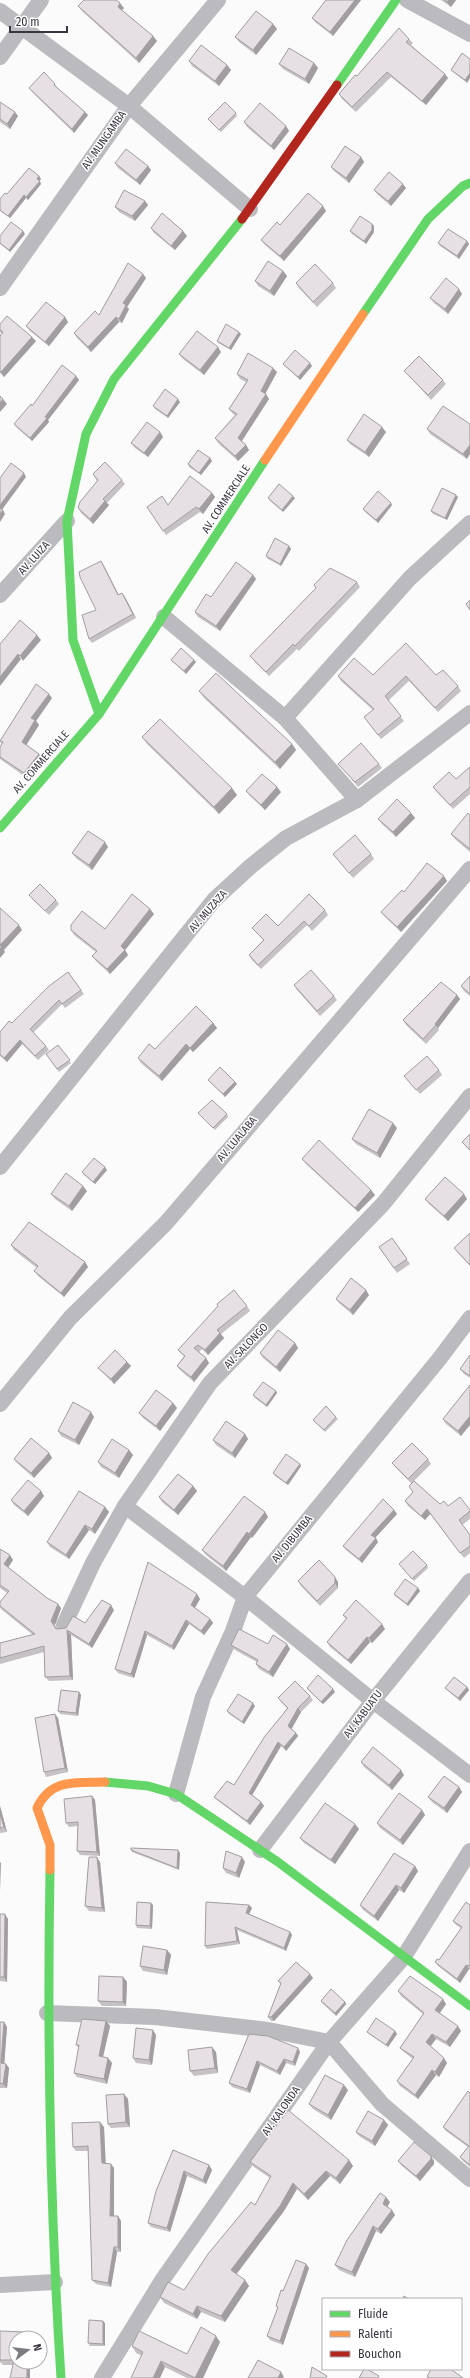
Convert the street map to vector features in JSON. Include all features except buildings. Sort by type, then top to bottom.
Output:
[{"type":"street","points":[[0,57],[41,0]]},
{"type":"street","name":"AV. MUNGAMBA","points":[[0,288],[129,106],[218,0]]},
{"type":"street","points":[[99,714],[73,640],[67,520],[86,434],[114,379],[250,209],[396,0]]},
{"type":"street","points":[[407,0],[470,34]]},
{"type":"street","points":[[0,11],[129,106],[250,209]]},
{"type":"street","name":"AV. COMMERCIALE","points":[[0,828],[99,714],[164,617],[310,391],[428,219],[463,186],[470,183]]},
{"type":"street","name":"AV. LUIZA","points":[[0,595],[67,520]]},
{"type":"street","points":[[285,718],[410,578],[470,523]]},
{"type":"street","points":[[164,617],[285,718],[357,800]]},
{"type":"street","name":"AV. MUZAZA","points":[[0,1167],[214,900],[251,866],[286,838],[357,800],[470,713]]},
{"type":"street","name":"AV. LUALABA","points":[[0,1404],[70,1318],[166,1223],[470,869]]},
{"type":"street","name":"AV. SALONGO","points":[[64,1625],[93,1564],[125,1506],[210,1384],[383,1204],[470,1096]]},
{"type":"street","name":"AV. DIBUMBA","points":[[176,1794],[204,1697],[233,1631],[245,1597],[440,1358],[470,1318]]},
{"type":"street","points":[[125,1506],[245,1597],[373,1702],[470,1775]]},
{"type":"street","name":"AV. KABUATU","points":[[260,1850],[373,1702],[470,1581]]},
{"type":"street","points":[[61,2378],[55,2282],[46,2013],[50,1845],[37,1808],[43,1795],[53,1787],[114,1782],[148,1786],[176,1794],[260,1850],[403,1958],[470,2006]]},
{"type":"street","name":"AV. KALONDA","points":[[102,2378],[163,2279],[329,2042],[403,1958],[470,1851]]},
{"type":"street","points":[[46,2013],[156,2017],[268,2030],[329,2042],[382,2104],[470,2179]]},
{"type":"street","points":[[0,2285],[55,2282]]},
{"type":"traffic: fast","points":[[337,85],[396,0]]},
{"type":"traffic: fast","points":[[363,314],[428,219],[463,186],[470,183]]},
{"type":"traffic: fast","points":[[99,714],[73,640],[67,521],[86,434],[114,379],[242,219]]},
{"type":"traffic: fast","points":[[0,828],[99,714],[265,460]]},
{"type":"traffic: fast","points":[[105,1782],[148,1786],[176,1794],[278,1862],[470,2006]]},
{"type":"traffic: fast","points":[[50,1870],[50,2124],[54,2251],[61,2378]]},
{"type":"traffic: slow","points":[[265,460],[363,314]]},
{"type":"traffic: slow","points":[[50,1870],[50,1845],[37,1808],[43,1798],[49,1791],[65,1784],[105,1782]]},
{"type":"traffic: jam","points":[[242,219],[337,85]]}]
